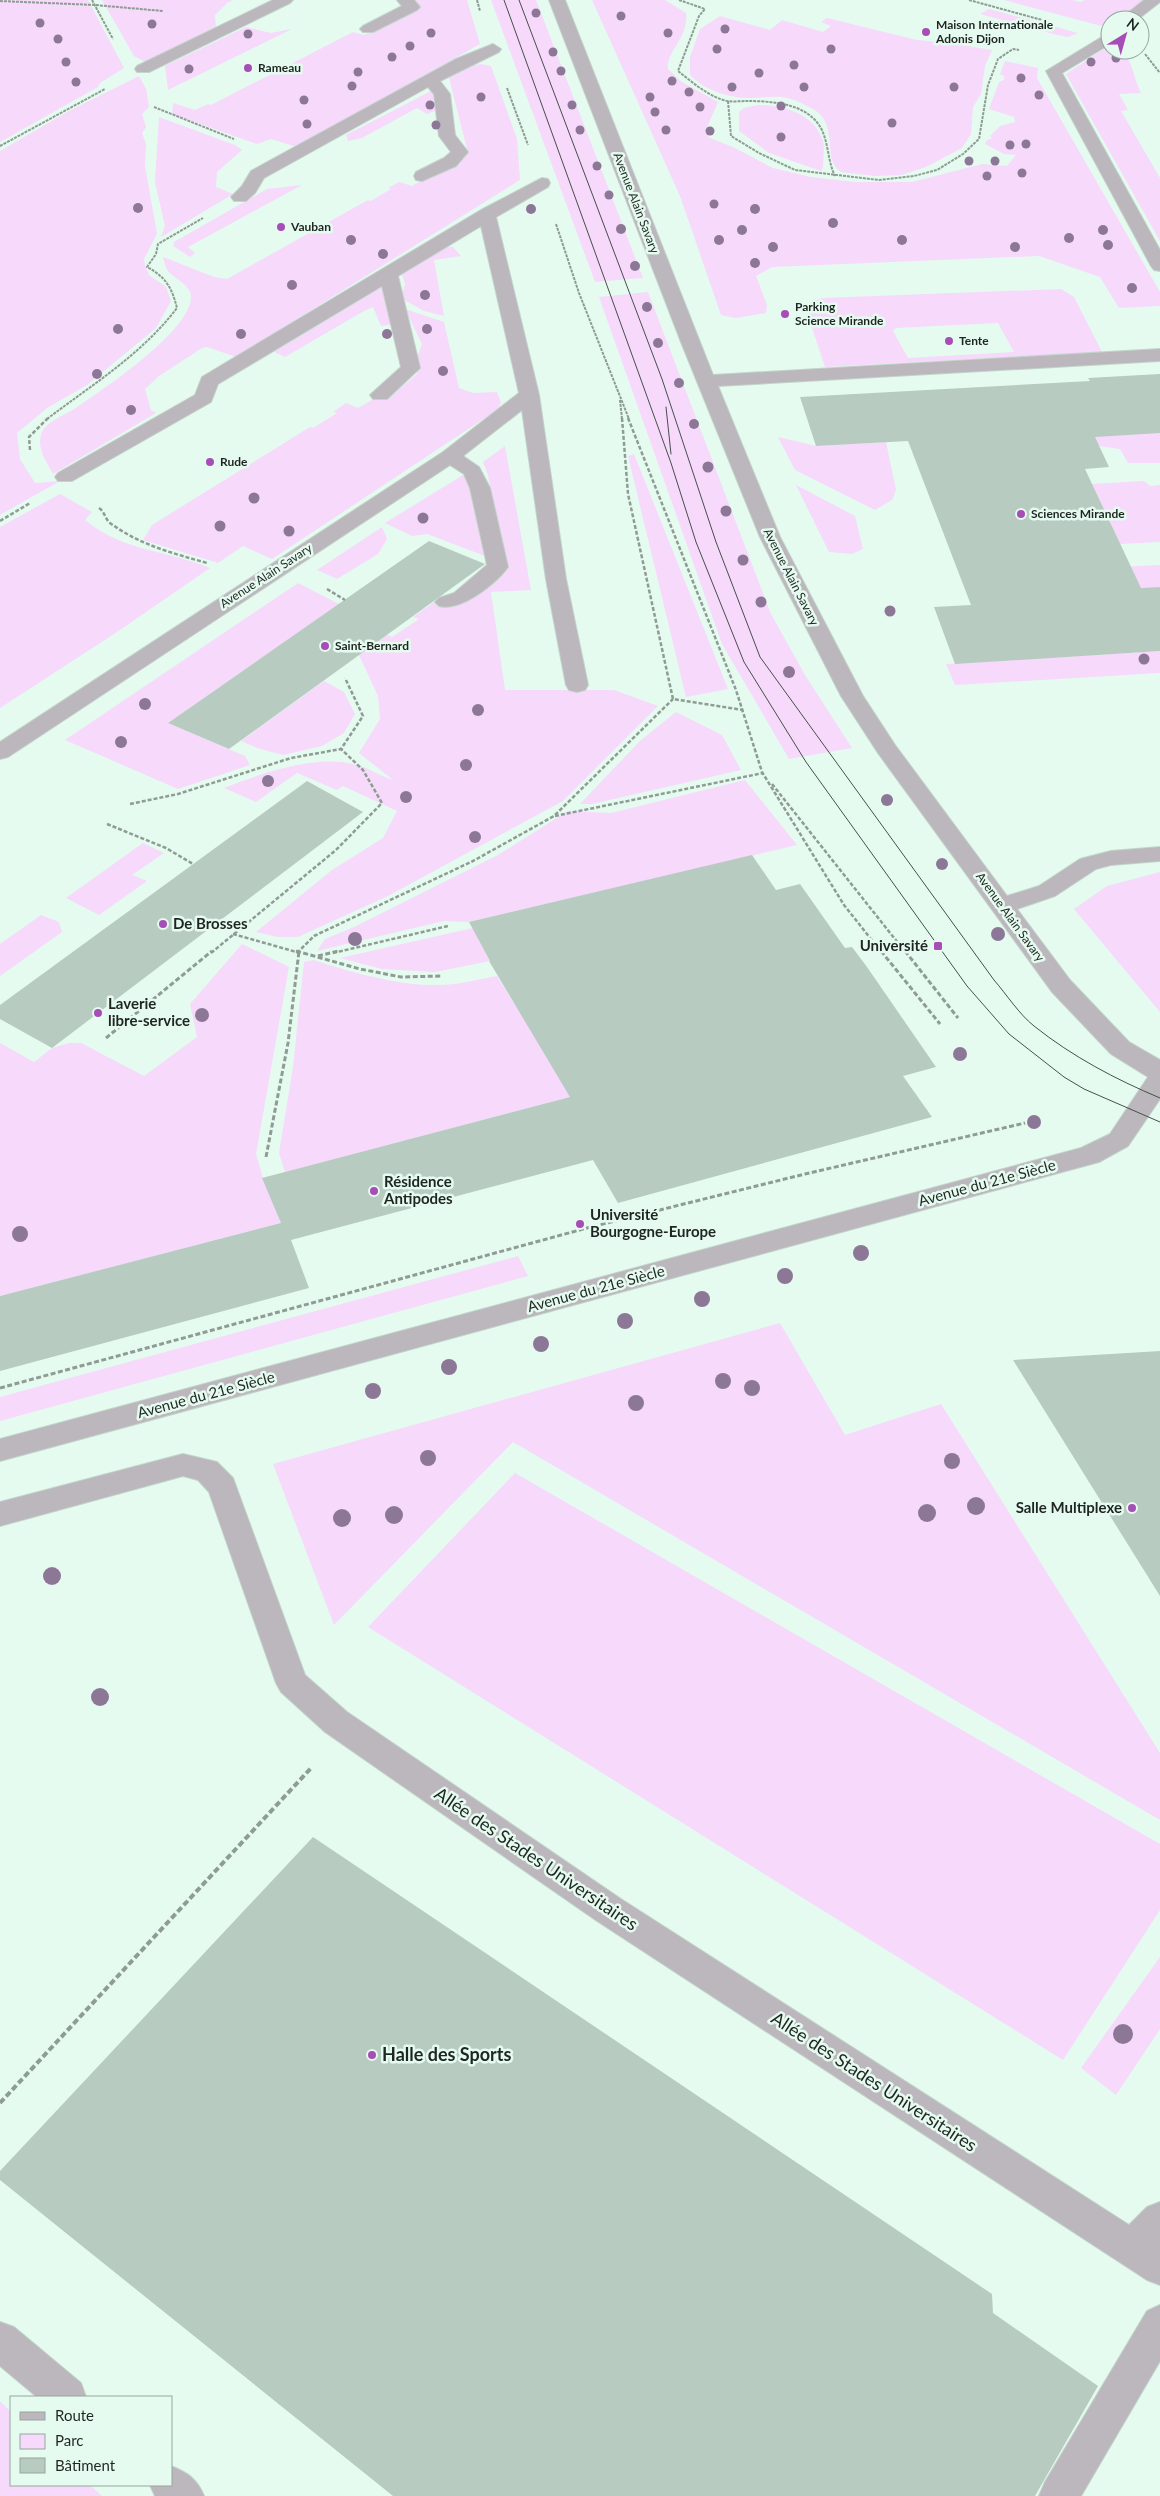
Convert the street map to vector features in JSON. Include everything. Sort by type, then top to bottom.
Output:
[{"type":"lane","points":[[143,68],[285,0]]},
{"type":"lane","points":[[368,29],[412,7],[405,0]]},
{"type":"lane","name":"Avenue Alain Savary","points":[[557,0],[706,382],[770,537],[852,696],[886,748],[1061,986],[1120,1048],[1160,1072]]},
{"type":"lane","points":[[1140,10],[1154,0]]},
{"type":"lane","points":[[1066,46],[1088,32]]},
{"type":"lane","points":[[1100,43],[1054,71],[1056,78],[1160,266]]},
{"type":"lane","points":[[240,197],[249,189],[258,175],[431,80],[493,49]]},
{"type":"lane","points":[[422,176],[450,162],[460,152],[447,136],[442,94],[431,80]]},
{"type":"lane","points":[[65,478],[204,398],[209,380],[542,183]]},
{"type":"lane","points":[[487,214],[529,395],[556,579],[577,685]]},
{"type":"lane","points":[[380,395],[410,368],[388,274]]},
{"type":"lane","points":[[706,382],[1160,356]]},
{"type":"lane","name":"Avenue Alain Savary","points":[[0,752],[450,456],[529,395]]},
{"type":"lane","points":[[446,602],[461,596],[498,567],[480,488],[472,471],[450,456]]},
{"type":"lane","points":[[1003,906],[1047,891],[1088,864],[1111,858],[1160,854]]},
{"type":"lane","name":"Avenue du 21e Siècle","points":[[0,1450],[1090,1155],[1119,1140],[1160,1078]]},
{"type":"lane","name":"Allée des Stades Universitaires","points":[[0,1514],[183,1465],[207,1470],[222,1486],[292,1683],[336,1722],[609,1910],[1146,2257]]},
{"type":"lane","points":[[1146,2257],[1160,2220]]},
{"type":"lane","points":[[1059,2496],[1160,2324]]},
{"type":"lane","points":[[0,2341],[66,2396]]},
{"type":"lane","points":[[171,2486],[184,2496]]},
{"type":"path","points":[[470,0],[477,1],[579,293],[743,710],[762,772],[844,905],[940,1024]]},
{"type":"path","points":[[679,0],[705,9],[699,16],[678,71],[699,87],[728,101],[776,102],[800,109],[815,120],[826,137],[829,168],[835,176]]},
{"type":"path","points":[[969,0],[1088,32]]},
{"type":"path","points":[[0,1],[95,5],[246,19]]},
{"type":"path","points":[[728,101],[731,136],[759,153],[795,170],[879,180],[914,176],[937,170],[963,154],[979,139],[988,86],[998,59],[1013,49]]},
{"type":"path","points":[[1150,59],[1160,73]]},
{"type":"path","points":[[0,146],[143,68],[155,110],[289,158]]},
{"type":"path","points":[[65,478],[46,479],[31,451],[29,437],[41,422],[132,358],[167,322],[177,308],[172,287],[160,274],[147,267],[156,254],[158,244],[240,197]]},
{"type":"path","points":[[619,394],[628,494],[674,699]]},
{"type":"path","points":[[124,529],[134,539],[161,550],[221,567],[256,583]]},
{"type":"path","points":[[130,804],[178,794],[291,758],[342,749],[363,716],[345,678]]},
{"type":"path","points":[[674,699],[743,710]]},
{"type":"path","points":[[266,1157],[288,1043],[297,953],[314,936],[473,861],[554,816],[674,699]]},
{"type":"path","points":[[106,1038],[336,850],[382,803],[363,770],[342,749]]},
{"type":"path","points":[[554,816],[762,772]]},
{"type":"path","points":[[762,772],[958,1018]]},
{"type":"path","points":[[107,824],[166,848],[193,864]]},
{"type":"path","points":[[318,956],[448,926]]},
{"type":"path","points":[[233,934],[360,969],[401,977],[441,976]]},
{"type":"path","points":[[0,1388],[228,1328],[441,1267],[685,1203],[1034,1121]]},
{"type":"path","points":[[0,2104],[312,1766],[336,1722]]},
{"type":"green space","points":[[0,0],[88,0],[124,68],[100,83],[98,87],[0,142]]},
{"type":"green space","points":[[102,0],[233,0],[227,3],[215,15],[216,27],[145,62],[134,56]]},
{"type":"green space","points":[[410,0],[467,0],[480,44],[297,147],[271,139],[257,144],[172,114],[173,103],[195,110],[208,104],[211,105],[353,32],[364,35],[375,30]]},
{"type":"green space","points":[[491,0],[536,0],[643,278],[595,282]]},
{"type":"green space","points":[[592,0],[665,0],[686,13],[684,30],[670,56],[668,69],[682,82],[718,102],[705,132],[710,138],[733,147],[773,168],[811,177],[855,182],[912,182],[982,164],[1007,166],[1016,155],[1004,154],[985,144],[986,141],[992,138],[990,136],[1000,126],[1015,122],[1014,117],[989,109],[999,82],[1004,80],[1004,76],[1000,74],[1005,61],[1038,68],[1037,78],[1160,292],[1160,306],[1119,308],[1100,277],[1039,256],[772,267],[756,276],[767,305],[766,313],[735,318],[721,315],[680,196]]},
{"type":"green space","points":[[1004,0],[1072,0],[1080,2],[1085,0],[1147,0],[1134,10],[1100,10],[1100,26]]},
{"type":"green space","points":[[989,9],[1078,33],[1068,37],[1057,35],[980,14]]},
{"type":"green space","points":[[720,16],[770,30],[782,20],[823,32],[831,26],[821,22],[827,18],[917,40],[992,50],[985,66],[981,94],[973,107],[971,134],[962,148],[926,167],[901,175],[875,176],[841,172],[835,166],[832,159],[826,123],[813,109],[783,97],[750,98],[725,95],[702,85],[690,75],[690,57],[700,29]]},
{"type":"green space","points":[[246,27],[271,33],[292,29],[168,90],[165,66]]},
{"type":"green space","points":[[1100,52],[1100,60],[1128,60],[1131,65],[1141,93],[1119,94],[1128,110],[1121,111],[1160,178],[1160,241],[1066,74]]},
{"type":"green space","points":[[481,64],[491,66],[517,139],[520,180],[236,357],[207,347],[202,348],[159,376],[145,389],[151,410],[156,413],[53,474],[40,446],[41,435],[46,426],[76,408],[144,358],[178,325],[188,310],[190,292],[185,285],[168,271],[163,257],[214,277],[227,279],[368,200],[371,201],[399,182],[412,186],[468,153],[448,74],[460,68]]},
{"type":"green space","points":[[139,76],[146,89],[149,107],[142,114],[146,127],[142,133],[146,144],[145,166],[157,234],[144,259],[149,275],[166,287],[171,301],[156,328],[87,385],[47,408],[17,433],[20,459],[35,483],[60,481],[0,515],[0,151],[69,111]]},
{"type":"green space","points":[[433,90],[436,93],[437,110],[427,114],[417,108],[362,138],[348,141],[346,135]]},
{"type":"green space","points":[[767,105],[796,112],[813,124],[819,131],[824,144],[823,168],[821,171],[769,153],[739,131],[739,112],[744,108]]},
{"type":"green space","points":[[159,117],[235,145],[242,150],[217,172],[216,187],[233,194],[161,237],[165,226],[155,182]]},
{"type":"green space","points":[[302,185],[188,247],[195,253],[190,257],[173,246],[174,242],[267,189]]},
{"type":"green space","points":[[445,247],[453,247],[461,256],[434,260],[444,316],[424,311],[401,298],[405,284],[402,275],[406,270]]},
{"type":"green space","points":[[387,284],[394,324],[381,326],[373,307],[285,357],[274,352]]},
{"type":"green space","points":[[1061,289],[1074,297],[1102,352],[825,367],[809,319],[809,303],[822,298]],"holes":[[[998,323],[1014,352],[908,358],[893,331],[896,328]]]},
{"type":"green space","points":[[648,292],[771,614],[805,675],[852,748],[789,759],[722,644],[599,297]]},
{"type":"green space","points":[[405,309],[444,322],[459,388],[473,393],[497,392],[501,403],[497,410],[272,559],[243,546],[218,563],[143,540],[152,525],[310,427],[313,428],[337,413],[333,412],[346,403],[358,408],[372,400],[391,396],[417,374],[418,355],[422,344]]},
{"type":"green space","points":[[1112,429],[1160,433],[1160,463],[1128,463],[1120,449],[1099,446],[975,453]]},
{"type":"green space","points":[[778,437],[816,446],[886,442],[896,490],[892,500],[875,510],[795,470]]},
{"type":"green space","points":[[505,446],[531,590],[491,592],[505,690],[614,690],[658,706],[563,801],[388,896],[298,937],[278,937],[256,932],[332,870],[383,838],[397,811],[343,786],[337,790],[297,773],[256,802],[224,788],[271,771],[321,762],[353,764],[393,780],[359,753],[380,719],[378,696],[359,655],[387,635],[392,637],[419,619],[413,617],[434,602],[454,607],[504,566],[488,475],[483,462]]},
{"type":"green space","points":[[634,454],[728,689],[686,697],[628,456]]},
{"type":"green space","points":[[468,472],[485,556],[427,534],[412,536],[385,523]]},
{"type":"green space","points":[[1144,481],[1150,486],[1160,485],[1160,542],[1120,544],[1092,484]]},
{"type":"green space","points":[[796,485],[855,516],[863,549],[852,554],[829,552]]},
{"type":"green space","points":[[60,494],[92,512],[85,520],[100,531],[130,545],[210,568],[117,632],[0,708],[0,527]]},
{"type":"green space","points":[[382,527],[387,539],[378,554],[337,579],[317,570]]},
{"type":"green space","points":[[1160,565],[1160,587],[1155,587],[1158,593],[1062,570]]},
{"type":"green space","points":[[298,583],[339,604],[168,723],[245,756],[250,765],[178,789],[65,740]]},
{"type":"green space","points":[[1160,651],[1160,673],[955,685],[946,664]]},
{"type":"green space","points":[[324,681],[344,692],[355,714],[344,733],[322,746],[283,755],[257,748],[241,741]]},
{"type":"green space","points":[[676,712],[722,735],[741,770],[592,804],[580,804],[640,741]]},
{"type":"green space","points":[[745,780],[797,845],[469,922],[444,921],[317,951],[325,939],[354,927],[498,855],[568,811],[611,813]]},
{"type":"green space","points":[[143,843],[164,853],[132,875],[147,881],[99,915],[66,898]]},
{"type":"green space","points":[[1160,872],[1160,1012],[1074,909],[1107,886]]},
{"type":"green space","points":[[41,915],[59,922],[62,932],[0,976],[0,944]]},
{"type":"green space","points":[[473,928],[490,961],[435,972],[382,969],[340,958]]},
{"type":"green space","points":[[813,941],[863,1020],[285,1172],[279,1153],[293,1067],[304,962],[314,960],[391,981],[423,985],[452,984],[497,976],[520,1013]]},
{"type":"green space","points":[[242,944],[289,967],[256,1154],[263,1178],[281,1223],[0,1296],[0,1043],[34,1062],[52,1048],[69,1043],[81,1043],[144,1076],[197,1037],[190,1004]]},
{"type":"green space","points":[[518,1256],[528,1276],[0,1421],[0,1397]]},
{"type":"green space","points":[[780,1323],[845,1435],[941,1404],[1160,1753],[1160,1820],[513,1442],[334,1625],[273,1464]]},
{"type":"green space","points":[[515,1473],[1160,1844],[1160,1910],[1063,2060],[368,1627]]},
{"type":"green space","points":[[1160,1957],[1160,2029],[1116,2095],[1081,2068]]},
{"type":"green space","points":[[0,2401],[10,2411],[10,2486],[91,2486],[102,2496],[0,2496]]},
{"type":"building","name":"Sciences Mirande","points":[[1160,374],[1160,433],[1095,437],[1109,467],[1085,469],[1141,588],[1160,587],[1160,651],[955,664],[934,607],[971,605],[908,441],[816,446],[800,397],[1090,381],[1088,378]]},
{"type":"building","name":"Saint-Bernard","points":[[429,541],[485,564],[229,749],[168,723]]},
{"type":"building","name":"De Brosses","points":[[307,781],[363,812],[52,1048],[0,1019],[0,1005]]},
{"type":"building","points":[[752,855],[776,890],[800,884],[845,948],[852,947],[867,967],[936,1067],[903,1076],[932,1117],[618,1203],[593,1160],[291,1240],[309,1288],[0,1371],[0,1296],[281,1223],[262,1178],[570,1097],[489,961],[469,922]]},
{"type":"building","name":"Salle Multiplexe","points":[[1160,1351],[1160,1596],[1013,1360]]},
{"type":"building","name":"Halle des Sports","points":[[313,1837],[992,2294],[993,2313],[1098,2386],[1035,2496],[393,2496],[0,2180],[0,2171]]},
{"type":"tram line","points":[[504,0],[671,463],[696,542],[744,662],[806,762],[967,986],[1009,1034],[1064,1077],[1084,1089],[1160,1122]]},
{"type":"tram line","points":[[519,0],[662,379],[716,542],[760,657],[994,980],[1023,1016],[1049,1037],[1079,1057],[1111,1075],[1160,1098]]},
{"type":"tram line","points":[[666,407],[671,454]]},
{"type":"place","name":"Maison Internationale Adonis Dijon","points":[[926,32]]},
{"type":"place","name":"Rameau","points":[[248,68]]},
{"type":"place","name":"Vauban","points":[[281,227]]},
{"type":"place","name":"Parking Science Mirande","points":[[785,314]]},
{"type":"place","name":"Tente","points":[[949,341]]},
{"type":"place","name":"Rude","points":[[210,462]]},
{"type":"place","name":"Sciences Mirande","points":[[1021,514]]},
{"type":"place","name":"Saint-Bernard","points":[[325,646]]},
{"type":"place","name":"De Brosses","points":[[163,924]]},
{"type":"place","name":"Université","points":[[938,946]]},
{"type":"place","name":"Laverie libre-service","points":[[98,1013]]},
{"type":"place","name":"Résidence Antipodes","points":[[374,1191]]},
{"type":"place","name":"Université Bourgogne-Europe","points":[[580,1224]]},
{"type":"place","name":"Salle Multiplexe","points":[[1132,1508]]},
{"type":"place","name":"Halle des Sports","points":[[372,2055]]}]
